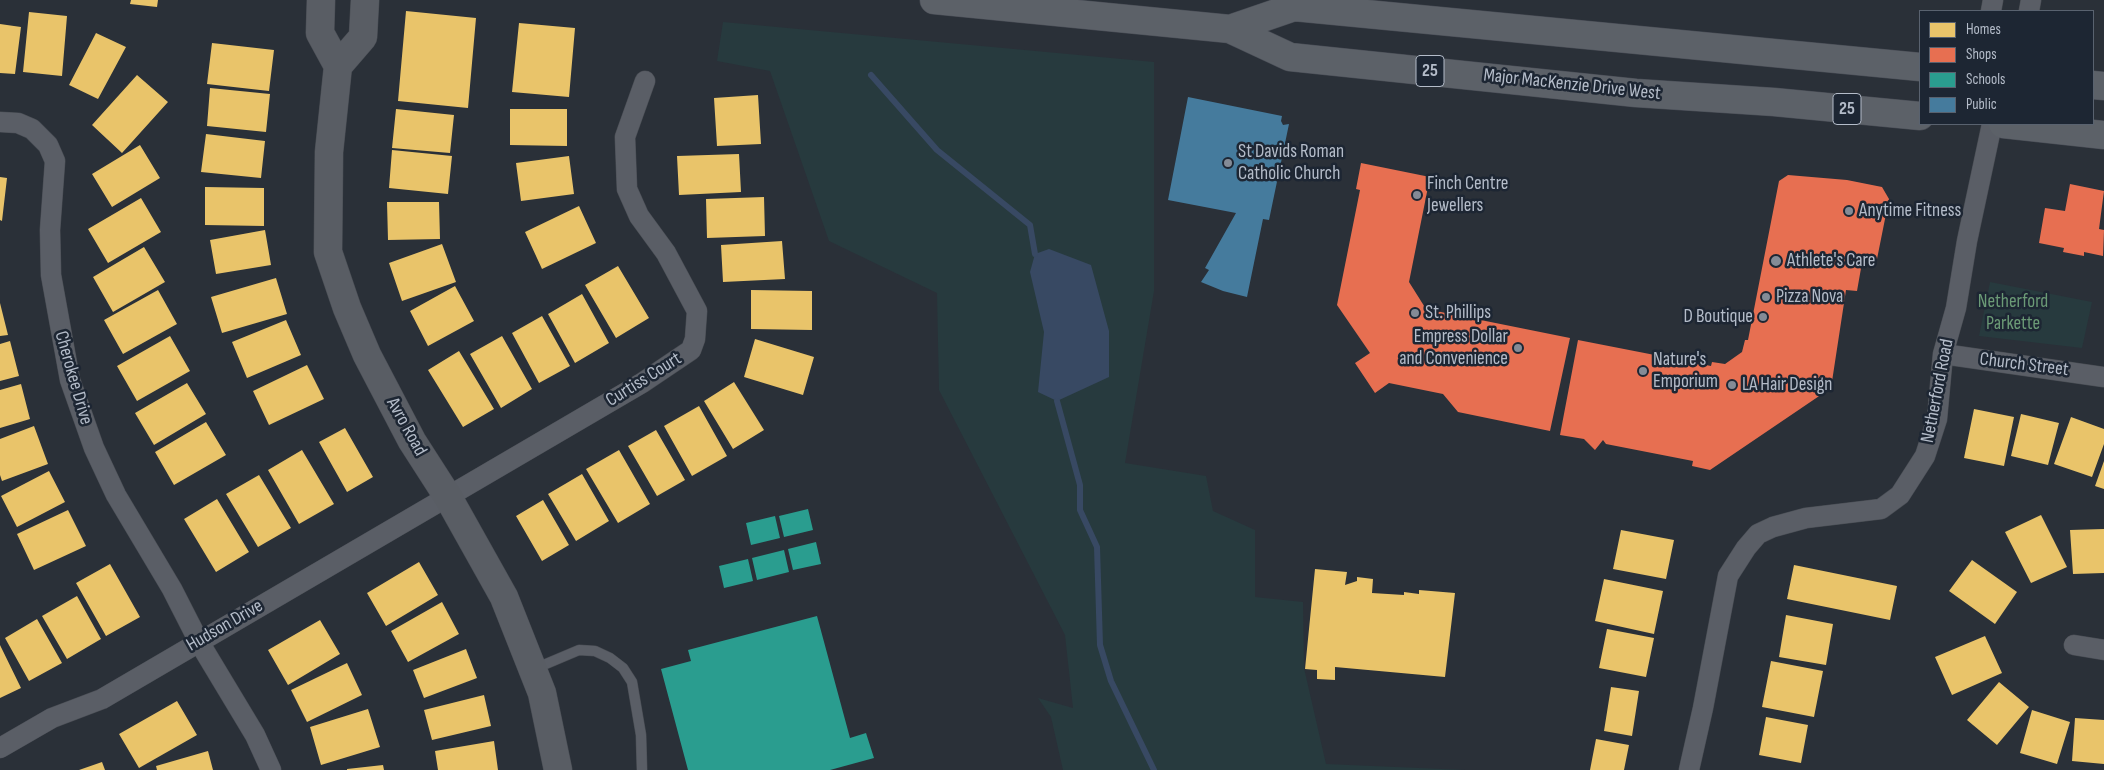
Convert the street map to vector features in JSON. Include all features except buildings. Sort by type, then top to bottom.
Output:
[{"type":"main road","name":"Major MacKenzie Drive West","points":[[934,0],[1230,28],[1290,57],[1636,93],[1774,102],[1919,116]]},
{"type":"main road","name":"Major MacKenzie Drive West","points":[[1230,28],[1294,7],[1919,67]]},
{"type":"main road","points":[[2012,125],[2104,135]]},
{"type":"street","points":[[321,0],[320,32],[338,66],[363,37],[365,0]]},
{"type":"street","name":"Avro Road","points":[[338,66],[329,152],[328,252],[347,308],[367,355],[412,441],[448,497],[504,597],[542,693],[558,770]]},
{"type":"street","name":"Curtiss Court","points":[[448,497],[642,382],[691,350],[695,339],[697,311],[666,253],[638,216],[627,189],[626,137],[645,81]]},
{"type":"street","name":"Cherokee Drive","points":[[0,122],[18,124],[32,129],[48,145],[55,161],[50,230],[50,275],[70,380],[94,448],[116,495],[172,589],[199,642],[255,735],[271,770]]},
{"type":"street","name":"Netherford Road","points":[[1689,770],[1712,664],[1723,597],[1728,576],[1738,558],[1758,534],[1773,527],[1806,518],[1880,509],[1893,501],[1913,477],[1925,456],[1936,419],[1943,354],[1956,308],[1966,241],[1992,125]]},
{"type":"street","name":"Church Street","points":[[1943,354],[2089,373],[2104,377]]},
{"type":"street","name":"Hudson Drive","points":[[0,748],[52,718],[102,699],[448,497]]},
{"type":"street","points":[[2074,645],[2104,650]]},
{"type":"lane","points":[[534,669],[579,650],[595,652],[610,658],[623,668],[632,682],[641,735],[642,770]]},
{"type":"green space","points":[[723,22],[1154,62],[1154,291],[1125,463],[1206,476],[1213,511],[1255,530],[1255,597],[1303,602],[1304,668],[1326,764],[1465,770],[1063,770],[1051,717],[1038,698],[1073,708],[1065,635],[939,390],[937,293],[829,241],[770,71],[717,61]]},
{"type":"green space","name":"Netherford Parkette","points":[[1990,282],[2092,302],[2082,348],[1979,336]]},
{"type":"water","points":[[1049,249],[1091,265],[1109,331],[1109,377],[1057,401],[1038,392],[1044,332],[1030,272],[1035,254]]},
{"type":"waterway","points":[[871,75],[937,150],[1030,225],[1035,254]]},
{"type":"waterway","points":[[1057,401],[1080,485],[1080,510],[1097,547],[1100,645],[1111,681],[1154,770]]},
{"type":"place","name":"St Davids Roman Catholic Church","points":[[1228,163]]},
{"type":"place","name":"Finch Centre Jewellers","points":[[1417,195]]},
{"type":"place","name":"Anytime Fitness","points":[[1849,211]]},
{"type":"place","name":"Athlete's Care","points":[[1776,261]]},
{"type":"place","name":"Pizza Nova","points":[[1766,297]]},
{"type":"place","name":"St. Phillips","points":[[1415,313]]},
{"type":"place","name":"D Boutique","points":[[1763,317]]},
{"type":"place","name":"Empress Dollar and Convenience","points":[[1518,348]]},
{"type":"place","name":"Nature's Emporium","points":[[1643,371]]},
{"type":"place","name":"LA Hair Design","points":[[1732,385]]}]
